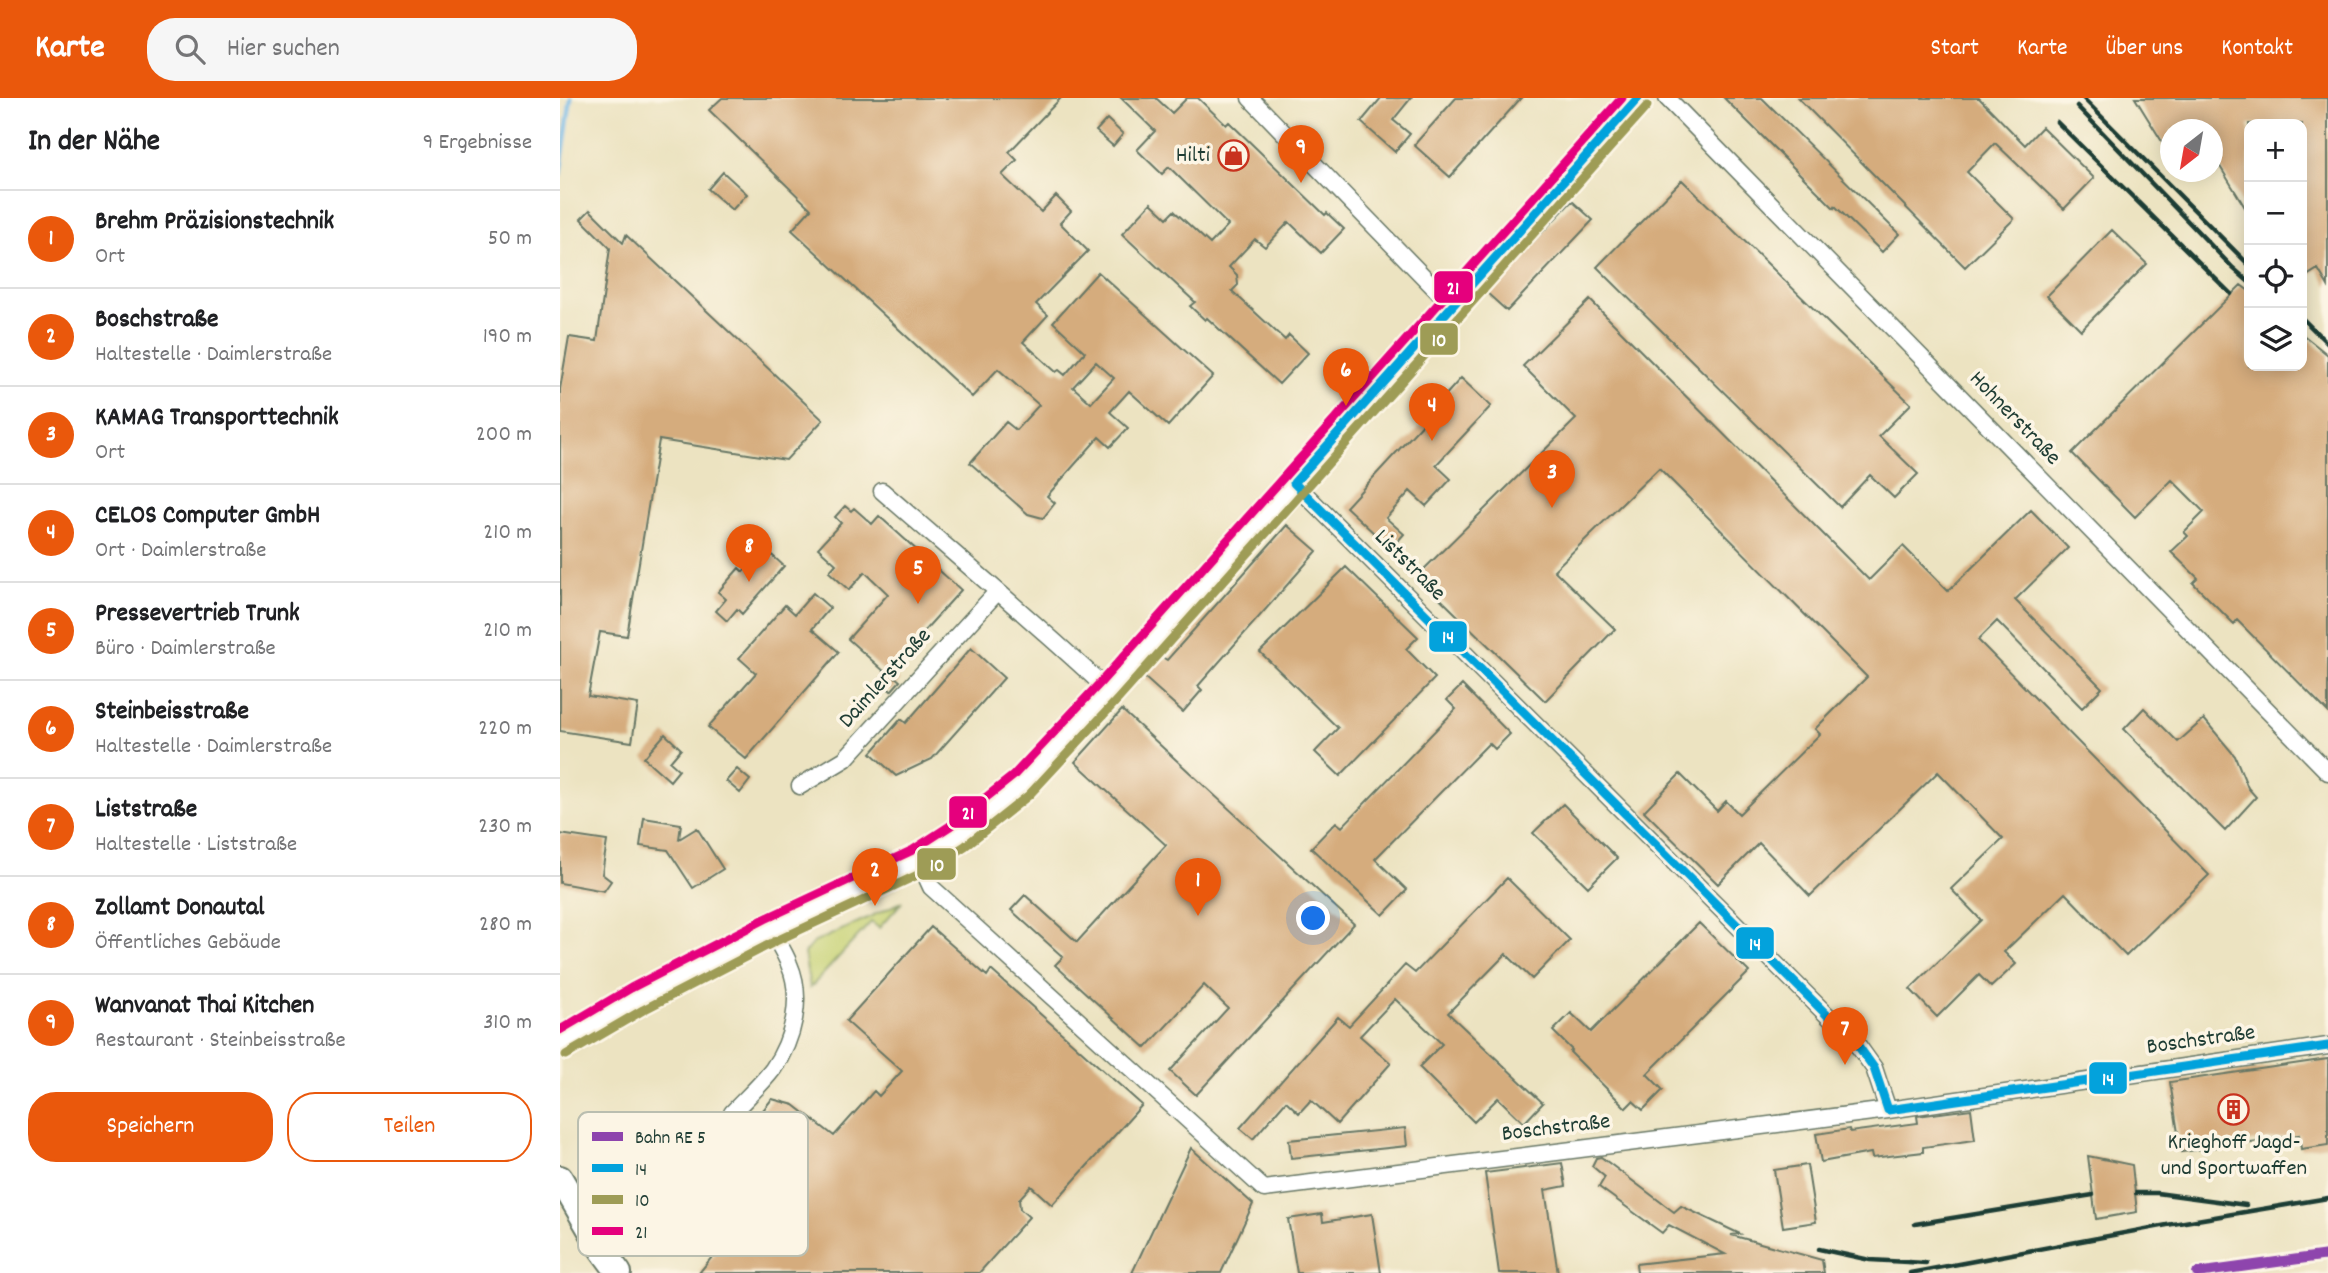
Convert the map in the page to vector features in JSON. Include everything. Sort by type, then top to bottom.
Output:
[{"type":"main road","points":[[560,1178],[578,1209]]},
{"type":"main road","points":[[606,1256],[619,1273]]},
{"type":"street","points":[[562,1043],[637,999],[771,930],[919,861],[982,818],[1021,785],[1109,691],[1638,98]]},
{"type":"street","name":"Hohnerstraße","points":[[1667,98],[2328,772]]},
{"type":"street","points":[[1253,99],[1452,306]]},
{"type":"street","name":"Liststraße","points":[[1294,483],[1859,1047],[1874,1068],[1888,1110]]},
{"type":"street","points":[[882,491],[997,592],[1021,609],[1109,691]]},
{"type":"street","name":"Daimlerstraße","points":[[800,786],[845,759],[997,592]]},
{"type":"street","name":"Boschstraße","points":[[919,861],[931,887],[1264,1189],[1888,1110],[2328,1046]]},
{"type":"street","points":[[733,1112],[775,1065],[790,1035],[795,1017],[796,998],[790,966],[771,930]]},
{"type":"green space","points":[[902,902],[879,928],[871,922],[810,988],[804,953],[813,943]]},
{"type":"building","points":[[722,98],[1061,98],[1009,152],[1017,160],[1002,175],[1041,212],[1056,196],[1071,211],[1060,223],[1088,251],[1036,304],[1048,315],[1023,342],[1056,372],[1059,370],[1065,375],[1085,352],[1053,322],[1098,272],[1213,376],[1168,426],[1129,391],[1110,412],[1128,428],[1110,447],[1099,437],[1047,496],[1055,503],[1043,518],[1028,514],[970,463],[1006,422],[1016,430],[1039,405],[998,369],[972,397],[792,230],[811,209],[709,110]],"holes":[[[1096,362],[1114,378],[1091,403],[1073,387]]]},
{"type":"building","points":[[1121,98],[1156,98],[1172,113],[1187,98],[1198,98],[1226,125],[1229,122],[1325,215],[1327,213],[1344,229],[1321,253],[1289,222],[1265,247],[1255,239],[1229,267],[1237,275],[1238,285],[1232,291],[1285,340],[1289,335],[1308,353],[1279,384],[1207,318],[1205,320],[1190,306],[1195,302],[1122,234],[1151,203],[1167,218],[1174,211],[1210,244],[1228,225],[1169,167],[1162,174],[1137,150],[1155,131]]},
{"type":"building","points":[[1381,98],[1411,98],[1393,120],[1410,134],[1395,152],[1361,122]]},
{"type":"building","points":[[1456,98],[1521,98],[1450,177],[1414,145]]},
{"type":"building","points":[[1724,98],[1762,98],[1899,234],[1882,252]]},
{"type":"building","points":[[1798,98],[1979,98],[2025,145],[2042,127],[2094,178],[2064,209],[1995,143],[1967,172],[2014,219],[1965,267]]},
{"type":"building","points":[[2135,98],[2328,98],[2328,286],[2318,269],[2307,276],[2307,119],[2244,119],[2244,206],[2223,171],[2223,119],[2160,119],[2160,138]]},
{"type":"building","points":[[1107,119],[1123,134],[1113,146],[1096,131]]},
{"type":"building","points":[[723,172],[747,194],[732,210],[708,189]]},
{"type":"building","points":[[1682,180],[1911,404],[1879,436],[1918,474],[1894,498],[1870,475],[1840,507],[1597,267]]},
{"type":"building","points":[[1572,201],[1593,220],[1507,311],[1486,292]]},
{"type":"building","points":[[590,210],[623,243],[626,235],[823,420],[786,460],[659,440],[627,636],[600,632],[588,696],[638,704],[632,742],[560,731],[560,389],[569,337],[597,341],[610,248],[581,219]]},
{"type":"building","points":[[2112,230],[2147,264],[2081,330],[2047,296]]},
{"type":"building","points":[[2241,285],[2244,287],[2244,371],[2307,371],[2307,338],[2328,355],[2328,712],[2237,620],[2234,624],[2193,583],[2198,578],[2171,552],[2188,536],[2184,532],[2204,512],[2172,480],[2135,517],[2072,453]]},
{"type":"building","points":[[1590,300],[1869,580],[1903,546],[1948,591],[2031,510],[2068,548],[2015,600],[2102,688],[2082,708],[1997,621],[1978,640],[2209,875],[2126,956],[2065,893],[2004,952],[2016,964],[1991,987],[1979,975],[1937,1017],[1910,989],[1981,920],[1951,889],[2003,839],[1938,772],[1810,896],[1759,843],[1718,884],[1644,811],[1680,774],[1717,811],[1726,801],[1739,814],[1820,734],[1815,729],[1867,677],[1659,468],[1554,570],[1615,629],[1545,701],[1417,576],[1576,419],[1523,366]]},
{"type":"building","points":[[1461,378],[1491,406],[1436,465],[1451,479],[1426,506],[1410,491],[1386,518],[1404,534],[1391,549],[1346,507],[1429,417],[1416,405],[1432,388],[1443,398]]},
{"type":"building","points":[[845,506],[851,511],[854,508],[872,524],[879,516],[961,590],[888,671],[900,681],[891,691],[879,680],[886,673],[848,639],[888,594],[865,572],[849,590],[829,572],[836,564],[818,548],[841,523],[835,517]]},
{"type":"building","points":[[1287,525],[1317,551],[1198,686],[1202,690],[1183,712],[1144,677],[1162,657],[1167,660]]},
{"type":"building","points":[[764,548],[784,566],[742,614],[737,609],[727,621],[716,611],[726,599],[718,592],[739,568],[743,572]]},
{"type":"building","points":[[1346,567],[1418,637],[1406,649],[1435,678],[1340,776],[1315,752],[1338,728],[1260,652]]},
{"type":"building","points":[[813,593],[830,608],[812,629],[839,652],[746,759],[708,727],[756,673],[739,658],[785,605],[795,614]]},
{"type":"building","points":[[971,648],[1004,678],[932,759],[896,776],[871,753],[901,719],[906,723]]},
{"type":"building","points":[[1462,685],[1510,734],[1495,749],[1489,743],[1375,859],[1407,890],[1383,915],[1311,848],[1336,822],[1342,827],[1456,709],[1447,700]]},
{"type":"building","points":[[2144,708],[2178,742],[2204,719],[2235,756],[2248,788],[2256,797],[2225,831],[2124,729]]},
{"type":"building","points":[[1122,710],[1354,924],[1196,1095],[1170,1071],[1228,1008],[1204,985],[1146,1048],[1055,965],[1063,957],[1011,910],[1025,895],[1077,942],[1166,845],[1075,762]]},
{"type":"building","points":[[665,734],[681,749],[670,762],[679,770],[670,781],[644,758]]},
{"type":"building","points":[[737,769],[750,780],[740,793],[726,781]]},
{"type":"building","points":[[1563,804],[1617,858],[1588,887],[1533,833]]},
{"type":"building","points":[[644,818],[681,824],[679,839],[697,828],[723,869],[693,888],[668,850],[640,846]]},
{"type":"building","points":[[560,834],[607,841],[602,874],[611,881],[604,891],[560,883]]},
{"type":"building","points":[[1507,878],[1570,940],[1532,979],[1506,954],[1448,1013],[1543,1103],[1524,1123],[1498,1098],[1474,1122],[1419,1067],[1442,1044],[1395,999],[1360,1036],[1391,1063],[1337,1124],[1311,1100],[1299,1113],[1286,1101],[1253,1139],[1240,1128],[1338,1017],[1349,1026],[1405,965],[1415,973]]},
{"type":"building","points":[[1699,923],[1749,972],[1647,1074],[1663,1090],[1643,1110],[1633,1101],[1626,1108],[1570,1052],[1572,1050],[1553,1031],[1571,1013],[1591,1032]]},
{"type":"building","points":[[931,927],[987,976],[991,970],[1142,1105],[1052,1205],[1031,1186],[1019,1199],[1020,1209],[1029,1217],[979,1273],[699,1273],[713,1256],[808,1256],[808,1116],[834,1136],[874,1091],[879,1096],[902,1071],[846,1021]]},
{"type":"building","name":"Krieghoff Jagd- und Sportwaffen","points":[[2328,1059],[2328,1145],[2301,1149],[2299,1135],[2181,1152],[2170,1082]]},
{"type":"building","points":[[772,1099],[794,1105],[803,1112],[761,1112]]},
{"type":"building","points":[[1971,1109],[1975,1140],[1923,1147],[1923,1152],[1872,1158],[1871,1153],[1821,1162],[1816,1134],[1918,1123],[1917,1116]]},
{"type":"building","points":[[1405,1128],[1407,1146],[1291,1158],[1289,1140]]},
{"type":"building","points":[[1191,1148],[1253,1204],[1221,1273],[1132,1273]]},
{"type":"building","points":[[2088,1156],[2132,1165],[2137,1212],[2096,1219]]},
{"type":"building","points":[[1601,1157],[1674,1212],[1681,1206],[1740,1234],[1731,1235],[1822,1260],[1824,1273],[1637,1273],[1636,1264],[1725,1254],[1669,1225],[1662,1233],[1599,1187],[1605,1177],[1592,1166],[1596,1158]]},
{"type":"building","points":[[1562,1163],[1566,1186],[1545,1190],[1558,1273],[1499,1273],[1485,1173]]},
{"type":"building","points":[[1807,1165],[1816,1222],[1783,1227],[1774,1170]]},
{"type":"building","points":[[1322,1214],[1323,1222],[1372,1214],[1381,1273],[1297,1273],[1288,1219]]},
{"type":"waterway","points":[[560,174],[571,98]]},
{"type":"railway","points":[[2083,98],[2244,260]]},
{"type":"railway","points":[[2077,106],[2244,278]]},
{"type":"railway","points":[[2057,122],[2231,294]]},
{"type":"railway","points":[[2307,323],[2328,344]]},
{"type":"railway","points":[[2136,1193],[2157,1193],[2246,1205]]},
{"type":"railway","points":[[1915,1224],[2093,1195]]},
{"type":"railway","points":[[1910,1273],[2328,1198]]},
{"type":"railway","points":[[1819,1249],[1870,1260],[1926,1263]]},
{"type":"transit line","name":"21","points":[[560,1030],[631,988],[765,919],[913,850],[950,826],[1013,776],[1100,683],[1622,98]]},
{"type":"transit line","name":"14","points":[[1294,483],[1638,98]]},
{"type":"transit line","name":"10","points":[[566,1055],[643,1010],[776,941],[926,871],[965,846],[1029,795],[1118,699],[1647,106]]},
{"type":"transit line","name":"14","points":[[1294,483],[1859,1047],[1874,1068],[1888,1110]]},
{"type":"transit line","name":"14","points":[[1888,1110],[2328,1046]]},
{"type":"transit line","points":[[2197,1273],[2328,1255]]},
{"type":"place","name":"Hilti","points":[[1233,156]]},
{"type":"place","name":"Wanvanat Thai Kitchen","points":[[1301,183]]},
{"type":"place","name":"Steinbeisstraße","points":[[1346,406]]},
{"type":"place","name":"CELOS Computer GmbH","points":[[1432,441]]},
{"type":"place","name":"KAMAG Transporttechnik","points":[[1552,508]]},
{"type":"place","name":"Zollamt Donautal","points":[[749,582]]},
{"type":"place","name":"Pressevertrieb Trunk","points":[[918,604]]},
{"type":"place","name":"Boschstraße","points":[[875,906]]},
{"type":"place","name":"Brehm Präzisionstechnik","points":[[1198,916]]},
{"type":"place","name":"Liststraße","points":[[1845,1065]]},
{"type":"place","name":"Krieghoff Jagd- und Sportwaffen","points":[[2234,1109]]}]
